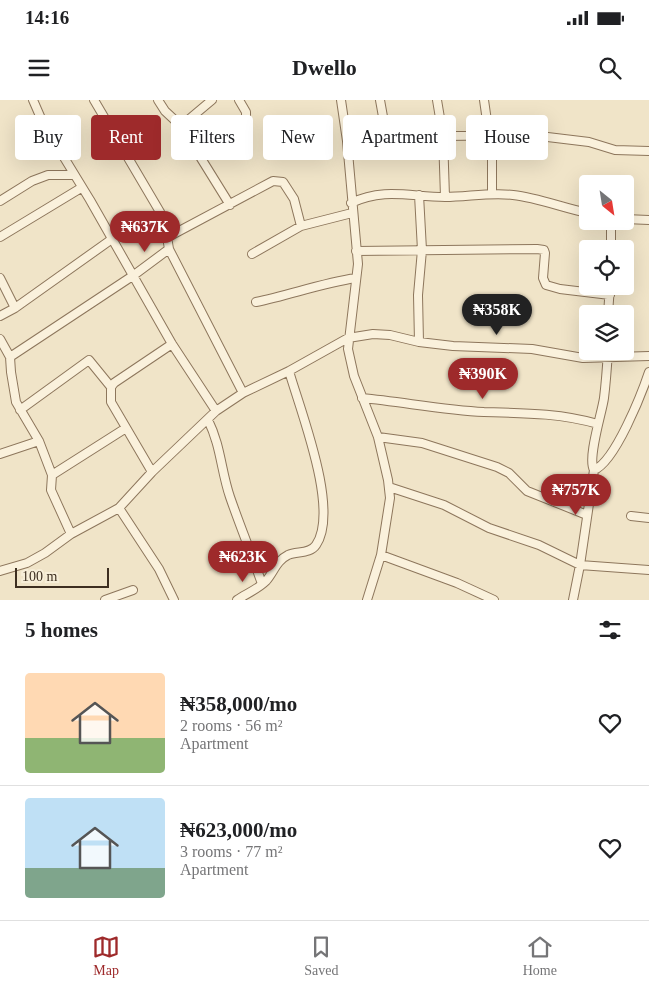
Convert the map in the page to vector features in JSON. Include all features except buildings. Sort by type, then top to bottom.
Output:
[{"type":"street","points":[[33,100],[43,123],[134,275],[172,344],[216,411]]},
{"type":"street","points":[[158,100],[171,117]]},
{"type":"street","points":[[194,115],[212,100]]},
{"type":"street","points":[[239,100],[246,115]]},
{"type":"street","points":[[341,100],[343,115]]},
{"type":"street","points":[[380,100],[383,115]]},
{"type":"street","points":[[437,100],[440,115]]},
{"type":"street","points":[[484,100],[486,115]]},
{"type":"street","points":[[96,101],[160,212],[168,237],[169,249],[243,393]]},
{"type":"street","points":[[548,137],[589,142],[615,150],[649,152]]},
{"type":"street","points":[[202,160],[230,205]]},
{"type":"street","points":[[348,160],[358,264],[348,349],[354,376],[378,437],[390,498],[381,555],[367,600]]},
{"type":"street","points":[[444,160],[445,197]]},
{"type":"street","points":[[492,160],[492,194]]},
{"type":"street","points":[[0,201],[32,181],[48,175],[73,175]]},
{"type":"street","points":[[168,237],[278,180],[283,182],[294,199],[301,226]]},
{"type":"street","points":[[0,237],[81,188]]},
{"type":"street","points":[[351,203],[365,197],[382,194],[412,193],[419,196],[445,197],[492,194],[513,195],[541,200],[579,211]]},
{"type":"street","points":[[419,196],[422,250],[418,295],[419,342]]},
{"type":"street","points":[[252,254],[301,226],[352,213]]},
{"type":"street","points":[[634,219],[649,220]]},
{"type":"street","points":[[0,316],[15,308],[112,239]]},
{"type":"street","points":[[10,357],[134,275],[169,249]]},
{"type":"street","points":[[356,250],[544,250],[546,256],[543,278],[546,285],[579,291]]},
{"type":"street","points":[[0,278],[15,308]]},
{"type":"street","points":[[256,302],[292,294],[321,284],[356,278]]},
{"type":"street","points":[[609,305],[610,295]]},
{"type":"street","points":[[0,571],[27,562],[45,553],[71,534],[119,508],[152,472],[216,411],[243,393],[289,371],[348,338],[373,334],[390,335],[419,342],[453,346],[532,349],[579,357]]},
{"type":"street","points":[[0,339],[10,357],[13,390],[20,410],[39,440],[52,475],[50,490],[71,534]]},
{"type":"street","points":[[111,387],[114,383],[172,344]]},
{"type":"street","points":[[634,356],[649,356]]},
{"type":"street","points":[[20,410],[89,360],[111,387],[111,402],[152,472]]},
{"type":"street","points":[[572,600],[580,565],[594,470],[592,459],[604,400],[608,360]]},
{"type":"street","points":[[237,600],[262,584],[268,578],[275,565],[288,556],[317,545],[322,529],[323,499],[320,479],[289,371]]},
{"type":"street","points":[[594,470],[604,462],[629,421],[649,372]]},
{"type":"street","points":[[362,398],[484,412],[516,412],[568,416],[598,424]]},
{"type":"street","points":[[208,420],[218,441],[230,497],[249,543],[262,584]]},
{"type":"street","points":[[52,475],[126,428]]},
{"type":"street","points":[[378,437],[422,443],[497,468],[509,473],[528,491],[587,515]]},
{"type":"street","points":[[0,454],[39,440]]},
{"type":"street","points":[[389,487],[444,505],[489,528],[539,545],[580,565],[649,570]]},
{"type":"street","points":[[119,508],[159,569],[174,600]]},
{"type":"street","points":[[631,516],[649,518]]},
{"type":"street","points":[[381,555],[457,583],[494,600]]},
{"type":"street","points":[[105,600],[133,590]]}]
